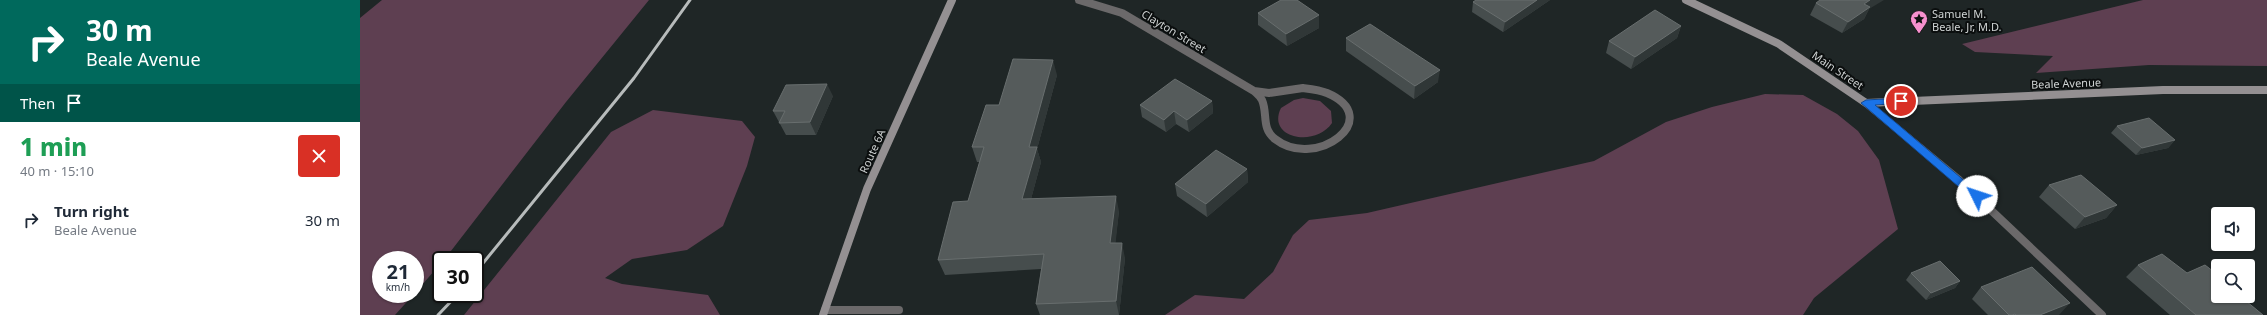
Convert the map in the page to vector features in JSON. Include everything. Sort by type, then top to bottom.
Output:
[{"type":"main road","name":"Route 6A","points":[[824,312],[867,189],[952,0]]},
{"type":"main road","name":"Main Street","points":[[1686,0],[1779,44],[1866,103]]},
{"type":"main road","name":"Beale Avenue","points":[[1866,103],[2163,90],[2267,90]]},
{"type":"street","name":"Clayton Street","points":[[1079,0],[1122,13],[1254,91],[1262,100],[1264,123],[1268,133],[1278,141],[1291,147],[1305,150],[1321,148],[1334,143],[1344,134],[1350,124],[1350,115],[1346,106],[1339,98],[1328,92],[1303,88],[1269,93],[1254,91]]},
{"type":"street","name":"Main Street","points":[[1866,103],[1893,124],[2013,227],[2102,315]]},
{"type":"street","points":[[824,312],[899,310]]},
{"type":"shaded area","points":[[382,0],[649,0],[566,102],[451,251],[432,251],[432,273],[424,283],[424,251],[372,251],[372,303],[406,303],[395,315],[360,315],[360,18]]},
{"type":"shaded area","points":[[2143,0],[2267,0],[2267,66],[2149,65],[2036,73],[2053,56],[1975,52],[1962,44]]},
{"type":"shaded area","points":[[1765,94],[1803,95],[1837,114],[1858,131],[1879,160],[1898,229],[1814,298],[1803,315],[1165,315],[1195,295],[1244,299],[1273,272],[1293,235],[1309,220],[1367,213],[1594,161],[1666,122],[1712,107]]},
{"type":"shaded area","points":[[1303,98],[1320,101],[1331,111],[1332,123],[1324,131],[1315,135],[1304,137],[1286,133],[1280,127],[1278,118],[1281,108],[1294,100]]},
{"type":"shaded area","points":[[653,110],[742,121],[755,137],[747,166],[723,226],[687,250],[632,259],[605,278],[622,284],[708,295],[720,315],[464,315],[474,303],[484,303],[484,290],[611,132]]},
{"type":"building","points":[[1281,0],[1297,0],[1319,15],[1286,34],[1258,13]]},
{"type":"building","points":[[1476,0],[1537,0],[1505,22],[1473,2]]},
{"type":"building","points":[[1820,0],[1870,0],[1864,4],[1870,7],[1848,22],[1816,3]]},
{"type":"building","points":[[1655,10],[1681,26],[1635,57],[1609,41]]},
{"type":"building","points":[[1370,24],[1440,70],[1415,86],[1346,38]]},
{"type":"building","points":[[1013,59],[1053,60],[1029,147],[1037,147],[1022,199],[1116,196],[1110,243],[1122,243],[1116,301],[1036,304],[1044,254],[938,260],[953,202],[968,201],[984,147],[972,147],[986,105],[999,105]]},
{"type":"building","points":[[1175,79],[1212,101],[1187,120],[1174,111],[1164,120],[1140,105]]},
{"type":"building","points":[[827,84],[810,122],[779,123],[785,111],[773,111],[786,85]]},
{"type":"building","points":[[2149,118],[2175,140],[2142,148],[2117,126]]},
{"type":"building","points":[[1216,150],[1247,169],[1206,204],[1175,184]]},
{"type":"building","points":[[2081,175],[2117,205],[2085,217],[2049,185]]},
{"type":"building","points":[[2162,254],[2187,273],[2205,265],[2211,270],[2211,303],[2248,303],[2263,315],[2196,315],[2138,265]]},
{"type":"building","points":[[1940,261],[1960,281],[1931,293],[1911,273]]},
{"type":"building","points":[[2032,267],[2070,303],[2040,315],[2009,315],[1981,287]]},
{"type":"railway","points":[[484,262],[634,78],[690,0]]},
{"type":"railway","points":[[438,315],[449,303]]},
{"type":"place","name":"Samuel M. Beale, Jr, M.D.","points":[[1919,34]]},
{"type":"route","points":[[1901,101],[1866,103],[1893,124],[1977,196]]}]
